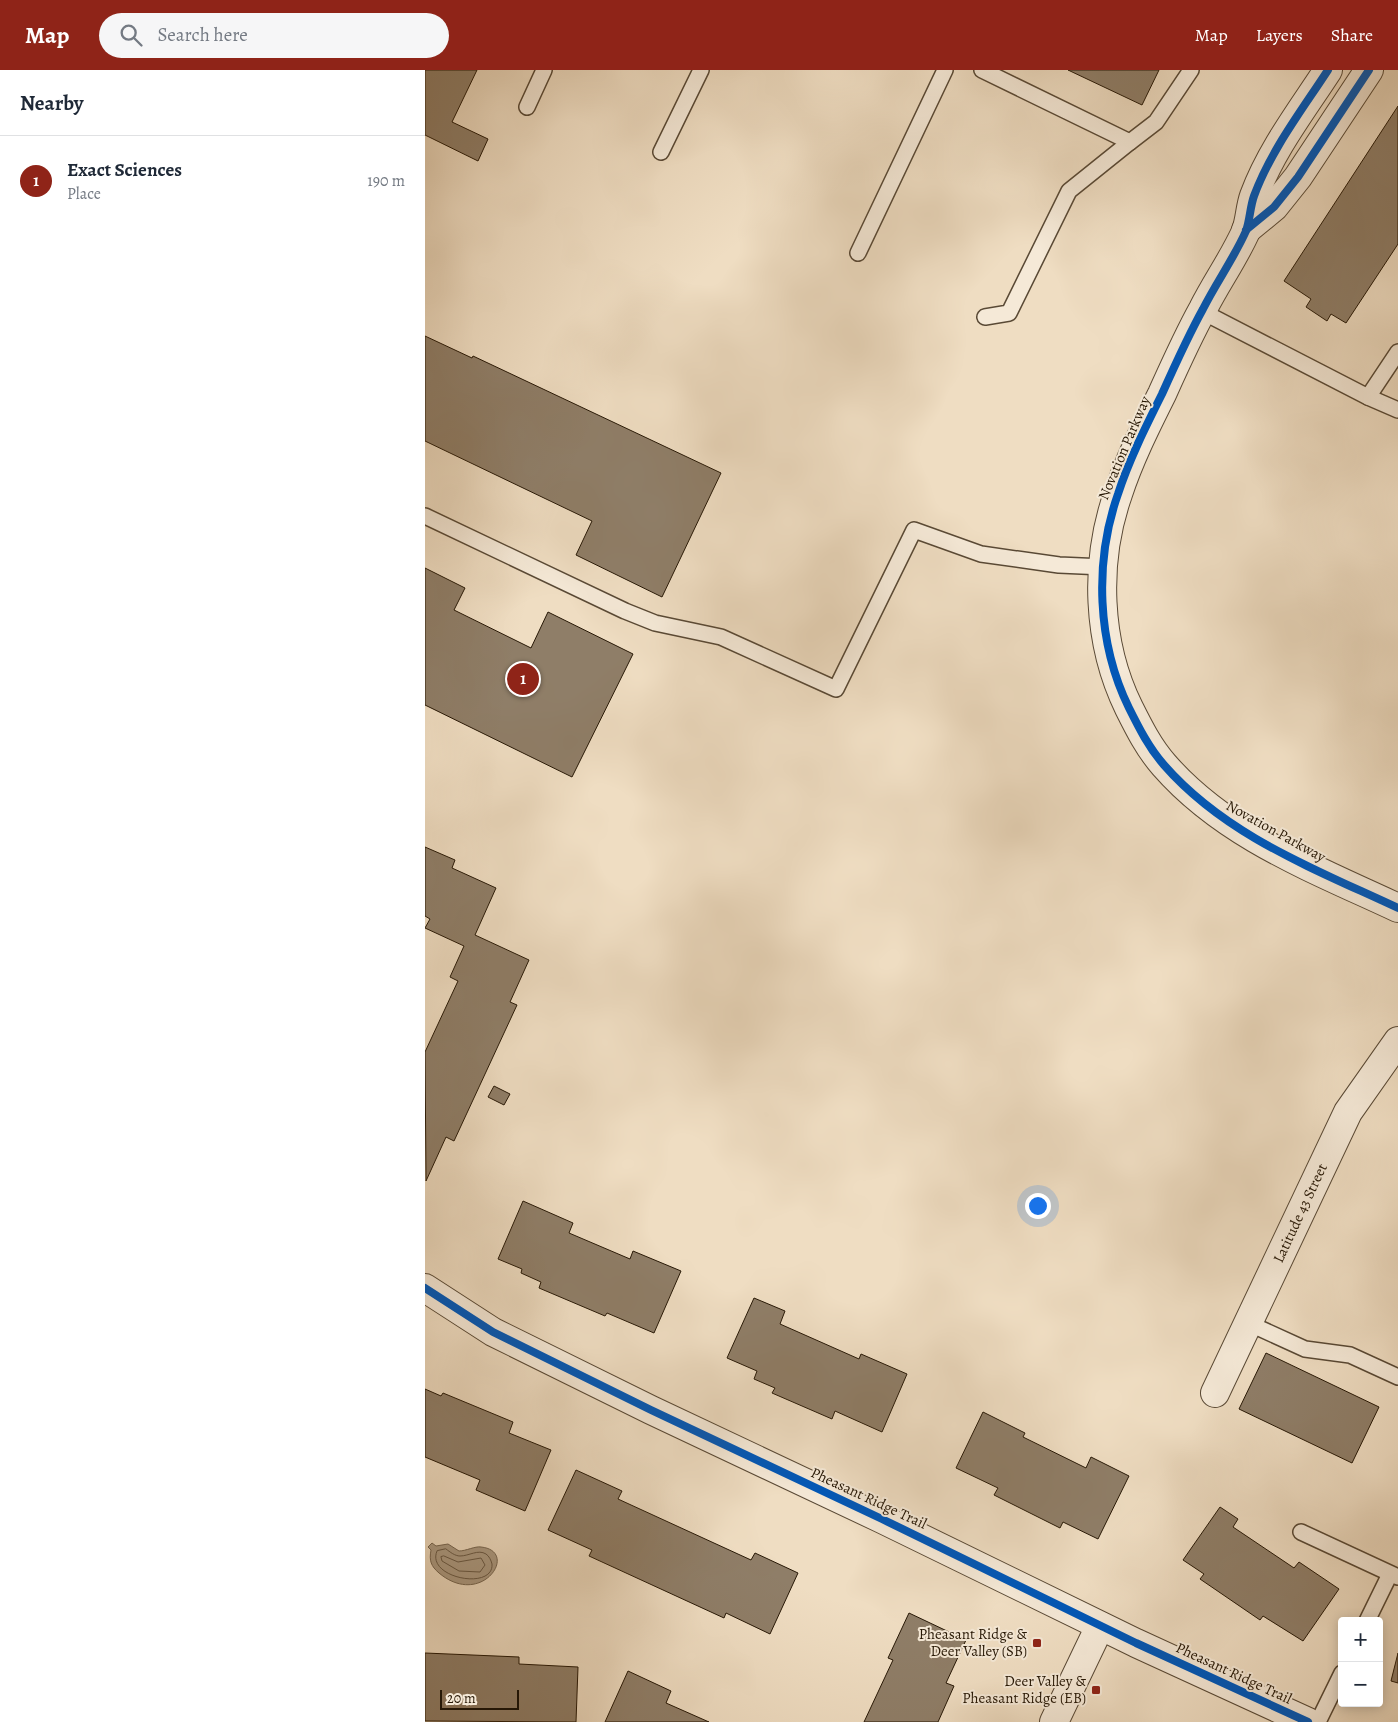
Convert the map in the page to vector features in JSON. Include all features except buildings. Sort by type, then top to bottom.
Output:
[{"type":"street","name":"Novation Parkway","points":[[1328,70],[1282,141],[1254,196],[1246,230],[1201,311],[1146,427],[1118,494],[1105,542],[1103,594],[1105,629],[1115,675],[1138,726],[1162,764],[1194,797],[1241,831],[1398,908]]},
{"type":"street","name":"Novation Parkway","points":[[1246,230],[1274,207],[1298,177],[1369,70]]},
{"type":"street","name":"Latitude 43 Street","points":[[1215,1393],[1348,1112],[1398,1041]]},
{"type":"street","name":"Pheasant Ridge Trail","points":[[425,1288],[493,1332],[651,1410],[882,1519],[1100,1626],[1308,1722]]},
{"type":"street","points":[[1054,1722],[1100,1626]]},
{"type":"lane","points":[[527,107],[544,70]]},
{"type":"lane","points":[[661,152],[701,70]]},
{"type":"lane","points":[[858,253],[945,70]]},
{"type":"lane","points":[[982,70],[1130,142]]},
{"type":"lane","points":[[985,317],[1009,313],[1069,191],[1157,122],[1191,70]]},
{"type":"lane","points":[[1201,311],[1368,397],[1398,410]]},
{"type":"lane","points":[[1368,397],[1398,352]]},
{"type":"lane","points":[[425,516],[625,611],[655,623],[721,637],[836,689],[915,530],[981,554],[1059,566],[1104,567]]},
{"type":"lane","points":[[1248,1323],[1305,1349],[1350,1354],[1398,1377]]},
{"type":"lane","points":[[1301,1532],[1394,1576],[1369,1617]]},
{"type":"lane","points":[[1318,1722],[1338,1681]]},
{"type":"water","points":[[432,1543],[436,1546],[448,1544],[459,1551],[481,1547],[492,1551],[497,1558],[496,1566],[491,1575],[481,1582],[469,1585],[455,1582],[439,1573],[432,1566],[431,1550],[428,1547]]},
{"type":"cycle path","points":[[1328,70],[1269,163],[1254,196],[1246,231],[1192,330],[1122,481],[1110,520],[1105,547],[1102,574],[1105,630],[1110,657],[1118,683],[1129,708],[1154,752],[1188,790],[1215,812],[1273,848],[1398,908]]},
{"type":"cycle path","points":[[1246,230],[1274,207],[1298,177],[1369,70]]},
{"type":"cycle path","points":[[425,1288],[493,1332],[651,1410],[882,1519],[1136,1643],[1308,1722]]},
{"type":"place","name":"Exact Sciences","points":[[523,679]]},
{"type":"place","name":"Pheasant Ridge & Deer Valley (SB)","points":[[1037,1643]]},
{"type":"place","name":"Deer Valley & Pheasant Ridge (EB)","points":[[1096,1690]]}]
